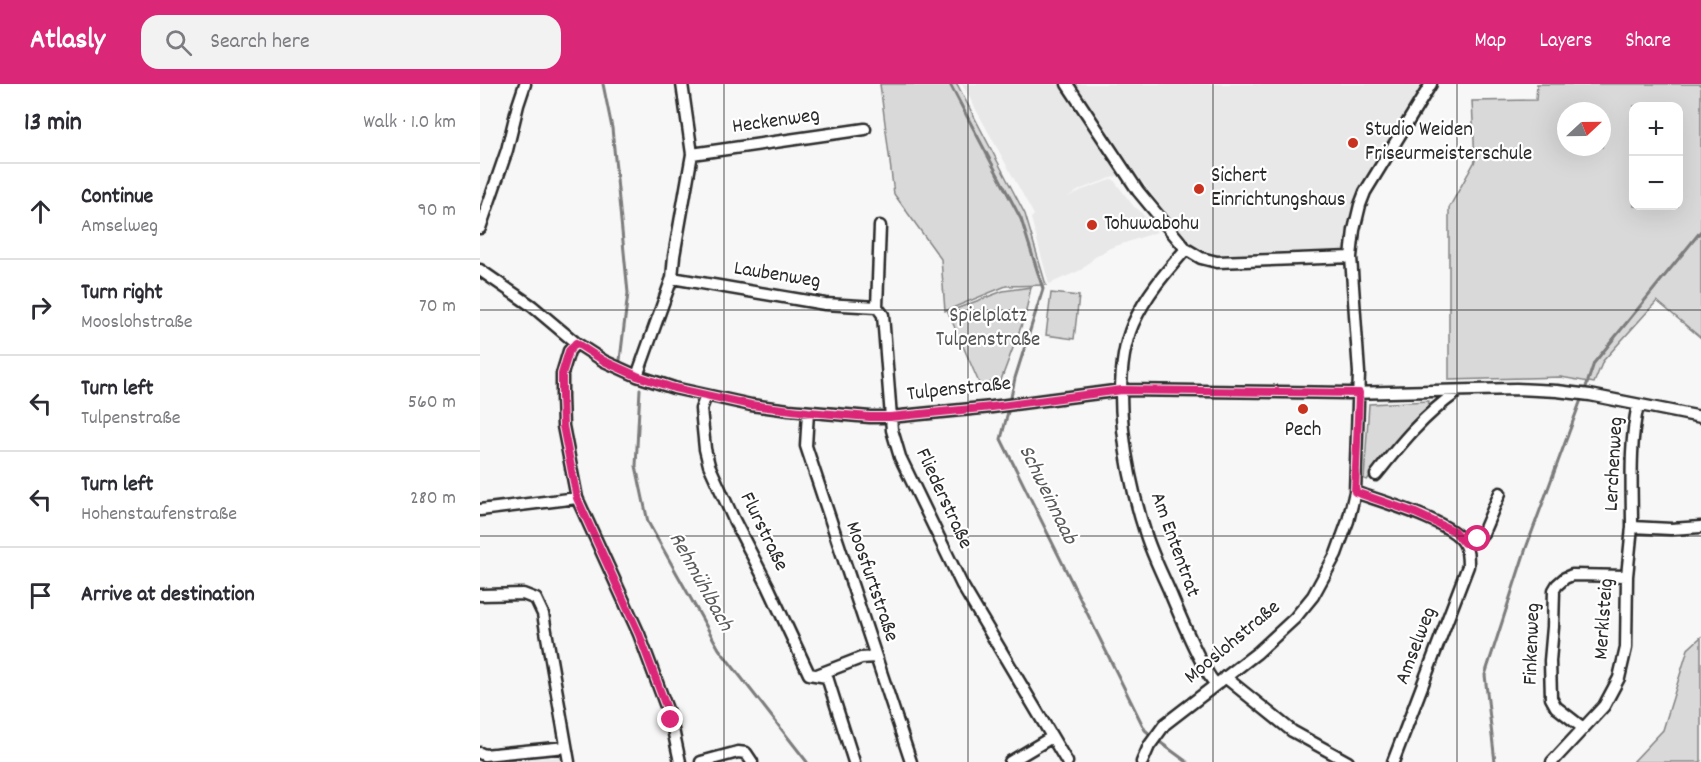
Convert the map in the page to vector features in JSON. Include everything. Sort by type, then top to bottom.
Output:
[{"type":"street","points":[[480,228],[507,150],[525,84]]},
{"type":"street","points":[[637,376],[672,279],[692,154],[682,84]]},
{"type":"street","points":[[1067,84],[1138,191],[1186,249],[1201,258],[1217,262],[1352,256]]},
{"type":"street","name":"Mooslohstraße","points":[[1142,762],[1149,746],[1166,724],[1257,653],[1295,618],[1313,596],[1336,554],[1348,521],[1355,492],[1359,393],[1352,256],[1354,230],[1365,192],[1431,84]]},
{"type":"street","name":"Heckenweg","points":[[692,154],[865,129]]},
{"type":"street","name":"Fliederstraße","points":[[880,226],[877,307],[883,315],[890,417],[900,457],[962,585],[1066,762]]},
{"type":"street","name":"Am Ententrat","points":[[1186,249],[1151,291],[1132,325],[1125,352],[1122,390],[1127,459],[1135,498],[1147,538],[1195,650],[1210,678],[1216,684]]},
{"type":"street","name":"Tulpenstraße","points":[[480,270],[532,306],[576,343],[604,361],[637,376],[674,388],[751,405],[808,412],[890,417],[992,407],[1122,390],[1359,393]]},
{"type":"street","name":"Laubenweg","points":[[672,279],[825,304],[877,307]]},
{"type":"street","points":[[576,343],[569,351],[562,374],[562,397],[563,426],[577,498],[639,634],[671,720],[680,762]]},
{"type":"street","points":[[1359,393],[1516,389],[1590,395],[1701,417]]},
{"type":"street","points":[[1376,475],[1418,423],[1457,392]]},
{"type":"street","name":"Flurstraße","points":[[706,396],[701,409],[709,465],[809,674],[827,677],[854,762]]},
{"type":"street","name":"Lerchenweg","points":[[1638,405],[1631,468],[1632,527],[1671,529],[1701,527]]},
{"type":"street","name":"Moosfurtstraße","points":[[808,412],[806,446],[911,762]]},
{"type":"street","points":[[1355,492],[1413,512],[1454,531],[1464,543],[1478,539],[1483,533],[1500,493]]},
{"type":"street","points":[[480,510],[577,498]]},
{"type":"street","name":"Merklsteig","points":[[1552,762],[1604,706],[1619,678],[1626,648],[1627,576],[1632,527]]},
{"type":"street","name":"Amselweg","points":[[1393,762],[1468,566],[1468,552],[1464,543]]},
{"type":"street","name":"Finkenweg","points":[[1583,728],[1556,707],[1551,698],[1550,661],[1554,590],[1565,578],[1572,575],[1627,576]]},
{"type":"street","points":[[480,595],[523,594],[536,598],[543,614],[569,762]]},
{"type":"street","points":[[815,675],[861,658],[876,657]]},
{"type":"street","points":[[1225,677],[1292,731],[1348,762]]},
{"type":"street","points":[[1010,762],[1052,737]]},
{"type":"street","points":[[480,753],[484,755],[566,747]]},
{"type":"street","points":[[701,762],[738,752],[746,753],[752,762]]},
{"type":"shaded area","points":[[962,84],[1426,84],[1389,144],[1348,250],[1218,254],[1203,250],[1190,242],[1133,170],[1081,189],[1066,198],[1113,179],[1157,232],[1110,248],[1095,257],[1081,270],[1049,284],[1031,218],[1034,215]]},
{"type":"shaded area","points":[[560,757],[561,762],[493,762]]},
{"type":"green space","points":[[880,84],[957,84],[1025,214],[1046,285],[1006,286],[945,311],[941,259],[894,194]]},
{"type":"green space","points":[[1537,84],[1701,84],[1701,338],[1657,301],[1603,361],[1594,383],[1561,377],[1449,380],[1449,208],[1475,161],[1472,101],[1536,100]]},
{"type":"green space","name":"Spielplatz Tulpenstraße","points":[[1031,287],[1025,316],[1001,380],[980,385],[948,312],[1003,291]]},
{"type":"green space","points":[[1051,293],[1079,296],[1074,339],[1046,335]]},
{"type":"green space","points":[[1429,401],[1428,408],[1398,440],[1367,480],[1364,479],[1369,404]]},
{"type":"green space","points":[[1701,637],[1701,762],[1633,762],[1663,730],[1688,649]]},
{"type":"waterway","name":"Rehmühlbach","points":[[603,84],[612,128],[628,293],[620,360]]},
{"type":"waterway","name":"Schweinnaab","points":[[950,84],[1021,219],[1043,289],[1015,378],[1010,402]]},
{"type":"waterway","points":[[1585,390],[1594,363],[1701,231]]},
{"type":"waterway","name":"Rehmühlbach","points":[[640,389],[636,466],[648,522],[719,649],[807,762]]},
{"type":"waterway","points":[[1495,762],[1485,675],[1526,548],[1582,397]]},
{"type":"waterway","name":"Schweinnaab","points":[[1009,408],[1001,439],[1145,730],[1152,736]]},
{"type":"waterway","name":"Schweinnaab","points":[[1157,740],[1187,762]]},
{"type":"place","name":"Studio Weiden Friseurmeisterschule","points":[[1353,143]]},
{"type":"place","name":"Sichert Einrichtungshaus","points":[[1199,189]]},
{"type":"place","name":"Tohuwabohu","points":[[1092,225]]},
{"type":"place","name":"Pech","points":[[1303,409]]},
{"type":"route","points":[[671,720],[639,634],[577,498],[563,426],[562,397],[562,374],[569,351],[576,343],[604,361],[637,376],[674,388],[751,405],[870,417],[992,407],[1122,390],[1359,393],[1355,492],[1413,512],[1454,531],[1464,543],[1478,539]]}]
